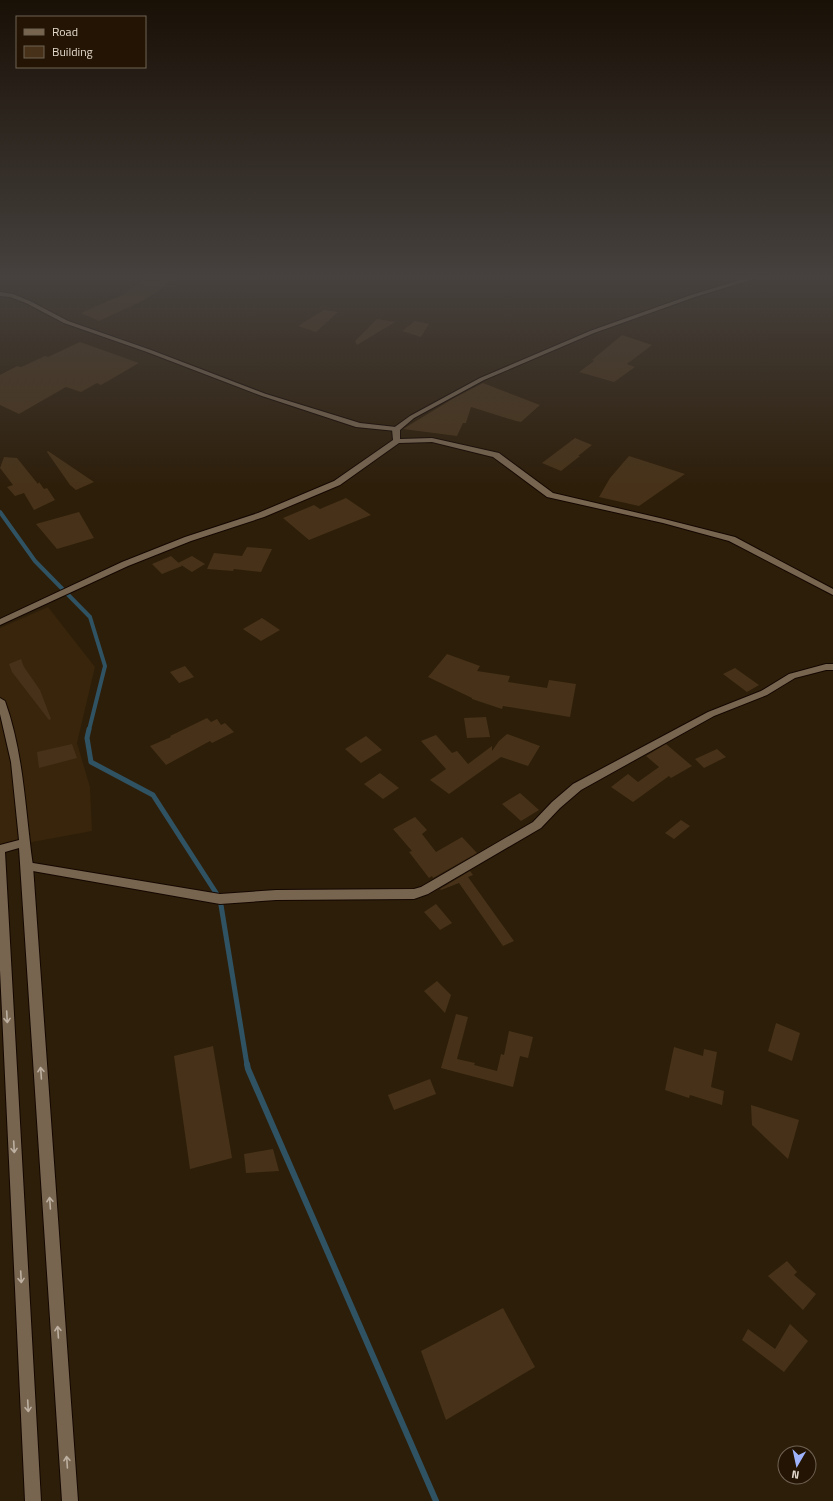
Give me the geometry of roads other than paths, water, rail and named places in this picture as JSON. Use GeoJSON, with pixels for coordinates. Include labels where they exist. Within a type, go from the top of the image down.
{"type":"FeatureCollection","features":[{"type":"Feature","properties":{"kind":"street"},"geometry":{"type":"LineString","coordinates":[[135,346],[264,395],[359,425],[396,429],[412,417],[452,394],[482,379],[559,346]]}},
{"type":"Feature","properties":{"kind":"street"},"geometry":{"type":"LineString","coordinates":[[396,429],[397,441]]}},
{"type":"Feature","properties":{"kind":"street"},"geometry":{"type":"LineString","coordinates":[[0,622],[132,561],[188,539],[261,514],[337,482],[397,441],[432,440],[496,455],[550,494],[732,539],[833,592]]}},
{"type":"Feature","properties":{"kind":"street"},"geometry":{"type":"LineString","coordinates":[[27,866],[220,899],[276,895],[414,894],[424,891],[537,825],[556,805],[577,787],[711,714],[764,694],[792,676],[826,666],[833,667]]}},
{"type":"Feature","properties":{"kind":"street"},"geometry":{"type":"LineString","coordinates":[[0,701],[6,714],[18,768],[27,866],[70,1501]]}},
{"type":"Feature","properties":{"kind":"street"},"geometry":{"type":"LineString","coordinates":[[24,843],[0,851],[33,1501]]}},
{"type":"Feature","properties":{"kind":"waterway"},"geometry":{"type":"LineString","coordinates":[[0,512],[35,561],[90,617],[105,666],[89,730]]}},
{"type":"Feature","properties":{"kind":"waterway"},"geometry":{"type":"LineString","coordinates":[[89,729],[87,738],[91,762],[153,795],[220,899],[247,1065]]}},
{"type":"Feature","properties":{"kind":"waterway"},"geometry":{"type":"LineString","coordinates":[[247,1064],[436,1501]]}}]}
